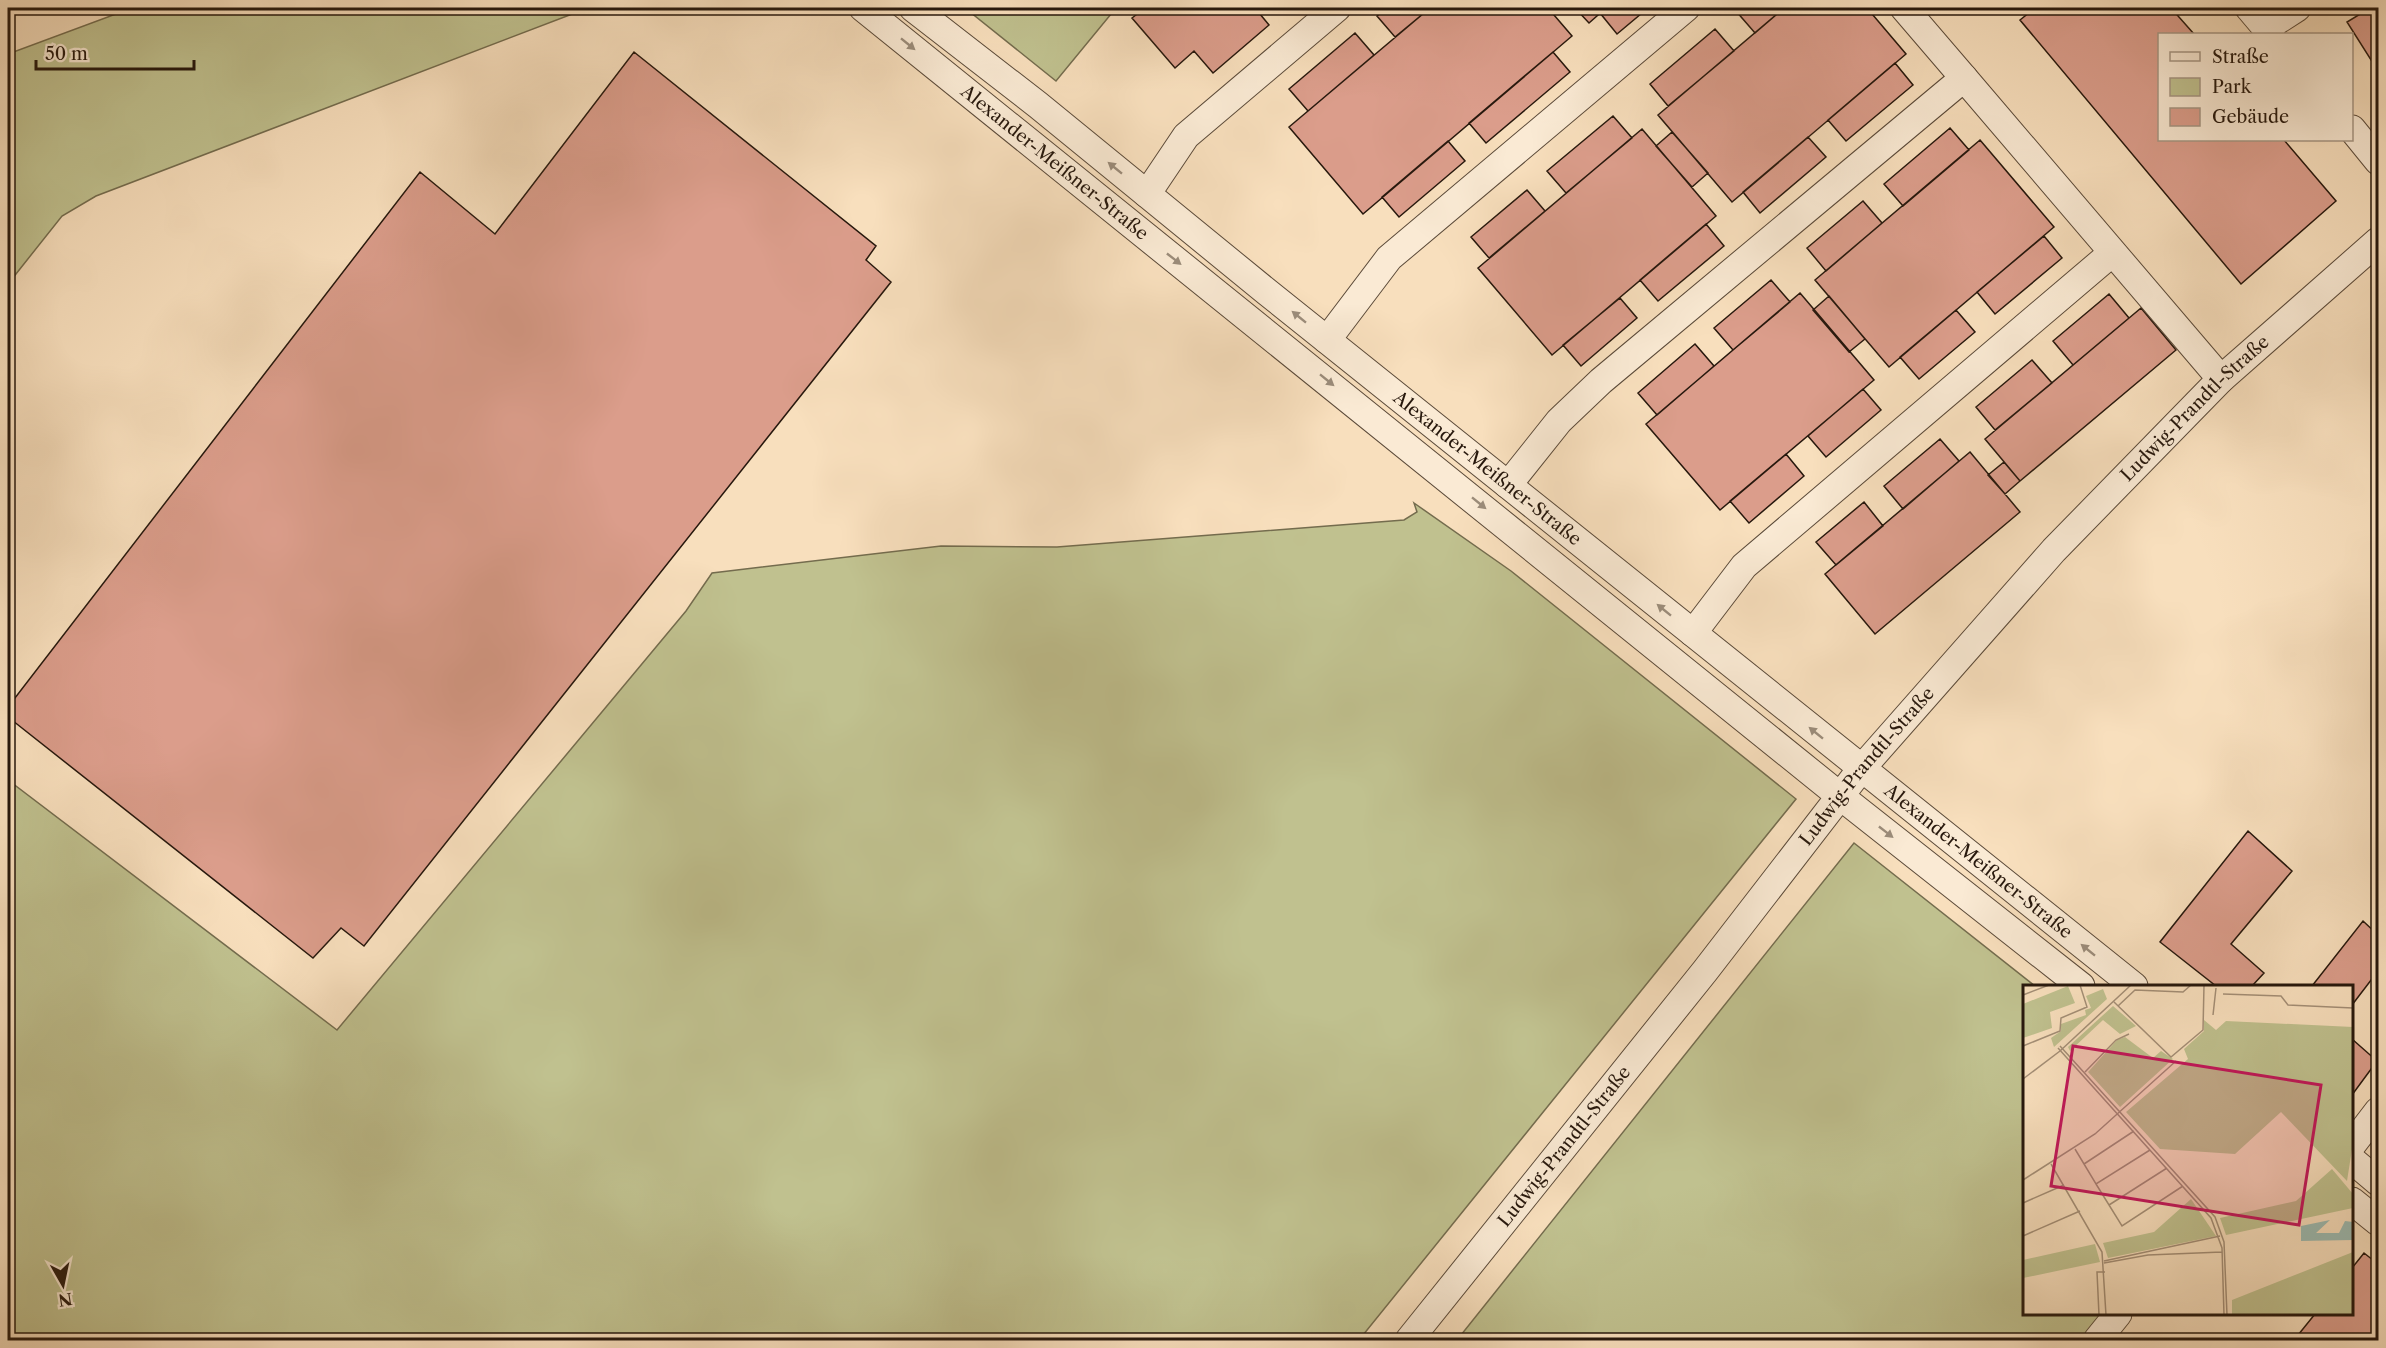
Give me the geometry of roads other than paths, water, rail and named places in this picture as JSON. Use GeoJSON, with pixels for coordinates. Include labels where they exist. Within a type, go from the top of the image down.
{"type":"FeatureCollection","features":[{"type":"Feature","properties":{"kind":"street","name":"Alexander-Meißner-Straße"},"geometry":{"type":"LineString","coordinates":[[862,8],[1840,796],[2078,985]]}},
{"type":"Feature","properties":{"kind":"street","name":"Alexander-Meißner-Straße"},"geometry":{"type":"LineString","coordinates":[[913,8],[2131,985]]}},
{"type":"Feature","properties":{"kind":"street"},"geometry":{"type":"LineString","coordinates":[[1147,194],[1186,136],[1337,8]]}},
{"type":"Feature","properties":{"kind":"street"},"geometry":{"type":"LineString","coordinates":[[1327,340],[1389,258],[1686,8]]}},
{"type":"Feature","properties":{"kind":"street"},"geometry":{"type":"LineString","coordinates":[[1904,8],[2221,379]]}},
{"type":"Feature","properties":{"kind":"street"},"geometry":{"type":"LineString","coordinates":[[2262,23],[2297,8]]}},
{"type":"Feature","properties":{"kind":"street"},"geometry":{"type":"LineString","coordinates":[[1508,485],[1559,421],[1601,381],[1965,78]]}},
{"type":"Feature","properties":{"kind":"street"},"geometry":{"type":"LineString","coordinates":[[2353,130],[2379,161]]}},
{"type":"Feature","properties":{"kind":"street","name":"Ludwig-Prandtl-Straße"},"geometry":{"type":"LineString","coordinates":[[1409,1341],[1705,971],[1861,769],[2054,550],[2221,379],[2379,241]]}},
{"type":"Feature","properties":{"kind":"street"},"geometry":{"type":"LineString","coordinates":[[1687,672],[1701,640],[1744,566],[2112,253]]}},
{"type":"Feature","properties":{"kind":"street"},"geometry":{"type":"LineString","coordinates":[[1247,316],[1267,292]]}},
{"type":"Feature","properties":{"kind":"street"},"geometry":{"type":"LineString","coordinates":[[2353,1144],[2379,1111]]}},
{"type":"Feature","properties":{"kind":"street"},"geometry":{"type":"LineString","coordinates":[[2353,1161],[2379,1182]]}},
{"type":"Feature","properties":{"kind":"street"},"geometry":{"type":"LineString","coordinates":[[2353,1202],[2379,1222]]}},
{"type":"Feature","properties":{"kind":"street"},"geometry":{"type":"LineString","coordinates":[[2097,1341],[2117,1315]]}}]}
